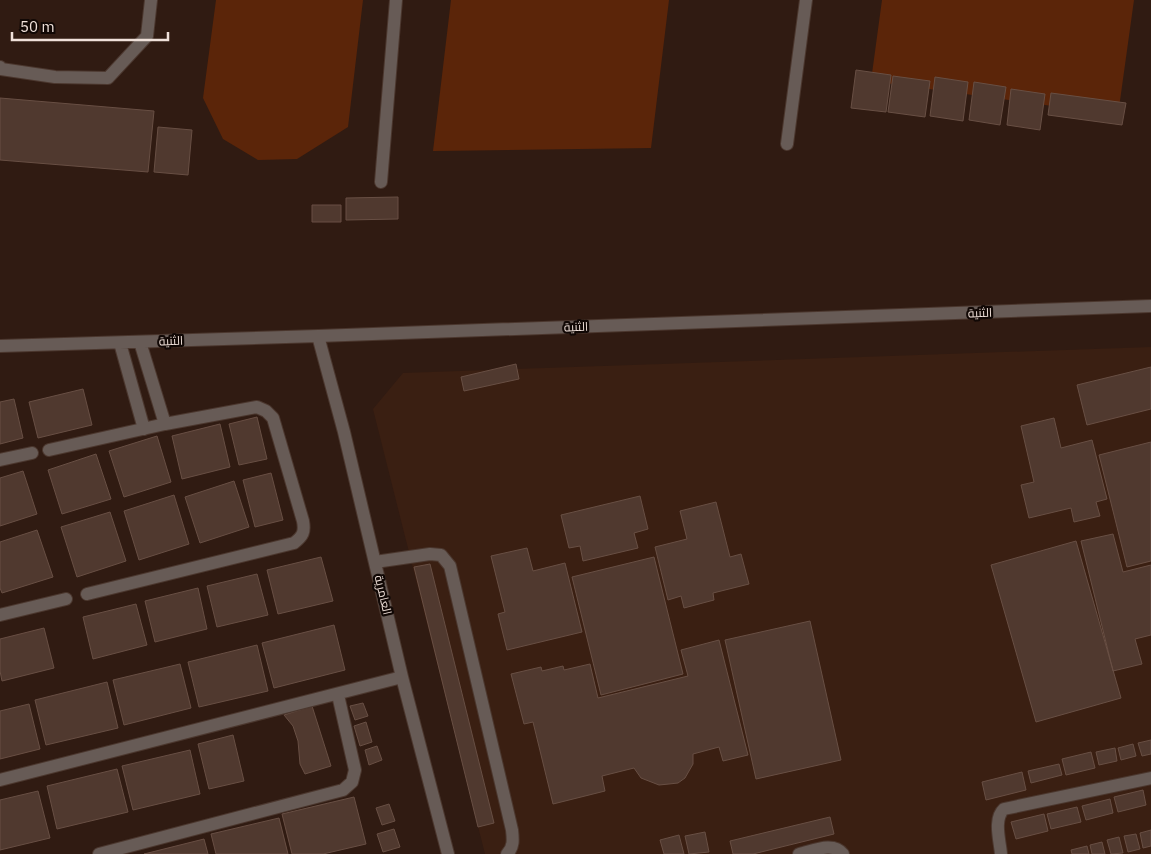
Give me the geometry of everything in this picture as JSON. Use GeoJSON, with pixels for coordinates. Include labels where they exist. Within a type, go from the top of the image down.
{"type":"FeatureCollection","features":[{"type":"Feature","properties":{"kind":"street"},"geometry":{"type":"LineString","coordinates":[[0,68],[54,77],[108,78],[147,36],[151,0]]}},
{"type":"Feature","properties":{"kind":"street"},"geometry":{"type":"LineString","coordinates":[[381,182],[396,0]]}},
{"type":"Feature","properties":{"kind":"street"},"geometry":{"type":"LineString","coordinates":[[787,144],[806,0]]}},
{"type":"Feature","properties":{"kind":"street","name":"الثنية"},"geometry":{"type":"LineString","coordinates":[[0,346],[1151,306]]}},
{"type":"Feature","properties":{"kind":"street","name":"العامرية"},"geometry":{"type":"LineString","coordinates":[[318,336],[344,432],[402,677],[448,854]]}},
{"type":"Feature","properties":{"kind":"street"},"geometry":{"type":"LineString","coordinates":[[120,342],[144,429]]}},
{"type":"Feature","properties":{"kind":"street"},"geometry":{"type":"LineString","coordinates":[[140,342],[165,424]]}},
{"type":"Feature","properties":{"kind":"street"},"geometry":{"type":"LineString","coordinates":[[49,450],[165,424],[257,407],[266,411],[274,418],[303,521],[304,530],[301,538],[294,543],[87,594]]}},
{"type":"Feature","properties":{"kind":"street"},"geometry":{"type":"LineString","coordinates":[[0,460],[32,453]]}},
{"type":"Feature","properties":{"kind":"street"},"geometry":{"type":"LineString","coordinates":[[375,562],[430,554],[441,555],[450,566],[512,830],[513,842],[507,854]]}},
{"type":"Feature","properties":{"kind":"street"},"geometry":{"type":"LineString","coordinates":[[0,615],[66,599]]}},
{"type":"Feature","properties":{"kind":"street"},"geometry":{"type":"LineString","coordinates":[[0,780],[338,695],[402,677]]}},
{"type":"Feature","properties":{"kind":"street"},"geometry":{"type":"LineString","coordinates":[[98,854],[343,790],[352,782],[355,770],[338,695]]}},
{"type":"Feature","properties":{"kind":"street"},"geometry":{"type":"LineString","coordinates":[[1001,854],[998,820],[1000,813],[1004,809],[1151,778]]}},
{"type":"Feature","properties":{"kind":"street"},"geometry":{"type":"LineString","coordinates":[[799,854],[827,847],[834,848],[843,854]]}},
{"type":"Feature","properties":{"kind":"shaded area"},"geometry":{"type":"Polygon","coordinates":[[[216,0],[363,0],[348,127],[297,159],[258,160],[223,139],[203,98],[216,0]]]}},
{"type":"Feature","properties":{"kind":"shaded area"},"geometry":{"type":"Polygon","coordinates":[[[451,0],[669,0],[651,148],[433,151],[451,0]]]}},
{"type":"Feature","properties":{"kind":"shaded area"},"geometry":{"type":"Polygon","coordinates":[[[882,0],[1134,0],[1118,115],[871,81],[882,0]]]}},
{"type":"Feature","properties":{"kind":"shaded area"},"geometry":{"type":"Polygon","coordinates":[[[1151,347],[1151,854],[485,854],[373,409],[403,373],[1151,347]]]}},
{"type":"Feature","properties":{"kind":"building"},"geometry":{"type":"Polygon","coordinates":[[[856,70],[891,75],[886,112],[851,108],[856,70]]]}},
{"type":"Feature","properties":{"kind":"building"},"geometry":{"type":"Polygon","coordinates":[[[893,76],[930,81],[925,117],[888,112],[893,76]]]}},
{"type":"Feature","properties":{"kind":"building"},"geometry":{"type":"Polygon","coordinates":[[[935,77],[968,82],[963,121],[930,116],[935,77]]]}},
{"type":"Feature","properties":{"kind":"building"},"geometry":{"type":"Polygon","coordinates":[[[974,82],[1006,87],[1000,125],[969,120],[974,82]]]}},
{"type":"Feature","properties":{"kind":"building"},"geometry":{"type":"Polygon","coordinates":[[[1011,89],[1045,94],[1040,130],[1007,125],[1011,89]]]}},
{"type":"Feature","properties":{"kind":"building"},"geometry":{"type":"Polygon","coordinates":[[[1051,93],[1126,103],[1122,125],[1048,115],[1051,93]]]}},
{"type":"Feature","properties":{"kind":"building"},"geometry":{"type":"Polygon","coordinates":[[[0,98],[154,111],[148,172],[0,160],[0,98]]]}},
{"type":"Feature","properties":{"kind":"building"},"geometry":{"type":"Polygon","coordinates":[[[158,127],[192,130],[188,175],[154,172],[158,127]]]}},
{"type":"Feature","properties":{"kind":"building"},"geometry":{"type":"Polygon","coordinates":[[[398,197],[398,219],[346,220],[346,198],[398,197]]]}},
{"type":"Feature","properties":{"kind":"building"},"geometry":{"type":"Polygon","coordinates":[[[312,205],[341,205],[341,222],[312,222],[312,205]]]}},
{"type":"Feature","properties":{"kind":"building"},"geometry":{"type":"Polygon","coordinates":[[[516,364],[519,379],[464,391],[461,377],[516,364]]]}},
{"type":"Feature","properties":{"kind":"building"},"geometry":{"type":"Polygon","coordinates":[[[1151,367],[1151,409],[1087,425],[1077,385],[1151,367]]]}},
{"type":"Feature","properties":{"kind":"building"},"geometry":{"type":"Polygon","coordinates":[[[83,389],[92,425],[38,438],[29,402],[83,389]]]}},
{"type":"Feature","properties":{"kind":"building"},"geometry":{"type":"Polygon","coordinates":[[[14,399],[23,438],[0,444],[0,402],[14,399]]]}},
{"type":"Feature","properties":{"kind":"building"},"geometry":{"type":"Polygon","coordinates":[[[257,417],[267,459],[239,465],[229,424],[257,417]]]}},
{"type":"Feature","properties":{"kind":"building"},"geometry":{"type":"Polygon","coordinates":[[[1054,418],[1061,448],[1092,440],[1107,499],[1096,502],[1100,516],[1074,522],[1071,508],[1029,518],[1021,485],[1034,482],[1021,426],[1054,418]]]}},
{"type":"Feature","properties":{"kind":"building"},"geometry":{"type":"Polygon","coordinates":[[[220,424],[230,467],[182,479],[172,436],[220,424]]]}},
{"type":"Feature","properties":{"kind":"building"},"geometry":{"type":"Polygon","coordinates":[[[157,436],[171,482],[124,497],[109,451],[157,436]]]}},
{"type":"Feature","properties":{"kind":"building"},"geometry":{"type":"Polygon","coordinates":[[[1151,442],[1151,561],[1127,567],[1099,455],[1151,442]]]}},
{"type":"Feature","properties":{"kind":"building"},"geometry":{"type":"Polygon","coordinates":[[[96,454],[111,499],[62,514],[48,470],[96,454]]]}},
{"type":"Feature","properties":{"kind":"building"},"geometry":{"type":"Polygon","coordinates":[[[23,471],[37,514],[0,526],[0,478],[23,471]]]}},
{"type":"Feature","properties":{"kind":"building"},"geometry":{"type":"Polygon","coordinates":[[[271,473],[283,520],[255,527],[243,480],[271,473]]]}},
{"type":"Feature","properties":{"kind":"building"},"geometry":{"type":"Polygon","coordinates":[[[234,481],[249,527],[200,543],[185,497],[234,481]]]}},
{"type":"Feature","properties":{"kind":"building"},"geometry":{"type":"Polygon","coordinates":[[[174,495],[189,544],[139,560],[124,511],[174,495]]]}},
{"type":"Feature","properties":{"kind":"building"},"geometry":{"type":"Polygon","coordinates":[[[640,496],[648,529],[634,533],[638,548],[583,561],[580,546],[569,548],[561,515],[640,496]]]}},
{"type":"Feature","properties":{"kind":"building"},"geometry":{"type":"Polygon","coordinates":[[[716,502],[730,557],[741,554],[749,584],[713,593],[714,600],[684,608],[681,596],[668,600],[655,547],[687,539],[680,511],[716,502]]]}},
{"type":"Feature","properties":{"kind":"building"},"geometry":{"type":"Polygon","coordinates":[[[110,512],[126,561],[77,577],[61,527],[110,512]]]}},
{"type":"Feature","properties":{"kind":"building"},"geometry":{"type":"Polygon","coordinates":[[[37,530],[53,577],[2,593],[0,588],[0,542],[37,530]]]}},
{"type":"Feature","properties":{"kind":"building"},"geometry":{"type":"Polygon","coordinates":[[[1113,534],[1123,572],[1151,565],[1151,635],[1135,639],[1142,664],[1113,671],[1081,541],[1113,534]]]}},
{"type":"Feature","properties":{"kind":"building"},"geometry":{"type":"Polygon","coordinates":[[[1076,541],[1121,698],[1036,722],[991,565],[1076,541]]]}},
{"type":"Feature","properties":{"kind":"building"},"geometry":{"type":"Polygon","coordinates":[[[527,548],[533,571],[565,563],[582,632],[507,650],[498,614],[505,612],[491,556],[527,548]]]}},
{"type":"Feature","properties":{"kind":"building"},"geometry":{"type":"Polygon","coordinates":[[[321,557],[333,601],[278,614],[267,570],[321,557]]]}},
{"type":"Feature","properties":{"kind":"building"},"geometry":{"type":"Polygon","coordinates":[[[654,557],[683,674],[601,695],[572,577],[654,557]]]}},
{"type":"Feature","properties":{"kind":"building"},"geometry":{"type":"Polygon","coordinates":[[[430,564],[494,823],[478,827],[414,567],[430,564]]]}},
{"type":"Feature","properties":{"kind":"building"},"geometry":{"type":"Polygon","coordinates":[[[257,574],[268,615],[217,627],[207,586],[257,574]]]}},
{"type":"Feature","properties":{"kind":"building"},"geometry":{"type":"Polygon","coordinates":[[[198,588],[207,629],[155,642],[145,601],[198,588]]]}},
{"type":"Feature","properties":{"kind":"building"},"geometry":{"type":"Polygon","coordinates":[[[136,604],[147,645],[93,659],[83,617],[136,604]]]}},
{"type":"Feature","properties":{"kind":"building"},"geometry":{"type":"Polygon","coordinates":[[[810,621],[841,760],[756,779],[725,640],[810,621]]]}},
{"type":"Feature","properties":{"kind":"building"},"geometry":{"type":"Polygon","coordinates":[[[334,625],[345,670],[274,688],[262,643],[334,625]]]}},
{"type":"Feature","properties":{"kind":"building"},"geometry":{"type":"Polygon","coordinates":[[[44,628],[54,668],[2,681],[0,671],[0,639],[44,628]]]}},
{"type":"Feature","properties":{"kind":"building"},"geometry":{"type":"Polygon","coordinates":[[[719,640],[748,755],[723,761],[719,747],[693,754],[693,764],[685,778],[678,783],[659,785],[641,778],[634,768],[602,776],[605,791],[553,804],[533,722],[524,724],[511,674],[541,667],[542,671],[563,666],[564,670],[590,664],[598,698],[688,676],[681,650],[719,640]]]}},
{"type":"Feature","properties":{"kind":"building"},"geometry":{"type":"Polygon","coordinates":[[[257,645],[268,691],[199,707],[188,662],[257,645]]]}},
{"type":"Feature","properties":{"kind":"building"},"geometry":{"type":"Polygon","coordinates":[[[180,664],[191,708],[124,725],[113,680],[180,664]]]}},
{"type":"Feature","properties":{"kind":"building"},"geometry":{"type":"Polygon","coordinates":[[[107,682],[118,728],[46,745],[35,700],[107,682]]]}},
{"type":"Feature","properties":{"kind":"building"},"geometry":{"type":"Polygon","coordinates":[[[363,703],[368,716],[355,720],[350,706],[363,703]]]}},
{"type":"Feature","properties":{"kind":"building"},"geometry":{"type":"Polygon","coordinates":[[[29,704],[40,749],[0,759],[0,711],[29,704]]]}},
{"type":"Feature","properties":{"kind":"building"},"geometry":{"type":"Polygon","coordinates":[[[312,706],[331,766],[305,774],[300,764],[298,741],[293,726],[284,715],[312,706]]]}},
{"type":"Feature","properties":{"kind":"building"},"geometry":{"type":"Polygon","coordinates":[[[366,722],[372,742],[360,746],[354,726],[366,722]]]}},
{"type":"Feature","properties":{"kind":"building"},"geometry":{"type":"Polygon","coordinates":[[[233,735],[244,781],[209,789],[198,744],[233,735]]]}},
{"type":"Feature","properties":{"kind":"building"},"geometry":{"type":"Polygon","coordinates":[[[1151,740],[1151,754],[1142,756],[1138,743],[1151,740]]]}},
{"type":"Feature","properties":{"kind":"building"},"geometry":{"type":"Polygon","coordinates":[[[1133,744],[1136,756],[1121,760],[1118,748],[1133,744]]]}},
{"type":"Feature","properties":{"kind":"building"},"geometry":{"type":"Polygon","coordinates":[[[377,746],[382,760],[369,765],[365,750],[377,746]]]}},
{"type":"Feature","properties":{"kind":"building"},"geometry":{"type":"Polygon","coordinates":[[[1115,748],[1117,761],[1099,765],[1096,752],[1115,748]]]}},
{"type":"Feature","properties":{"kind":"building"},"geometry":{"type":"Polygon","coordinates":[[[190,750],[200,794],[133,810],[122,766],[190,750]]]}},
{"type":"Feature","properties":{"kind":"building"},"geometry":{"type":"Polygon","coordinates":[[[1091,752],[1095,768],[1066,775],[1062,759],[1091,752]]]}},
{"type":"Feature","properties":{"kind":"building"},"geometry":{"type":"Polygon","coordinates":[[[1059,764],[1062,775],[1031,783],[1028,771],[1059,764]]]}},
{"type":"Feature","properties":{"kind":"building"},"geometry":{"type":"Polygon","coordinates":[[[117,769],[128,812],[57,829],[47,786],[117,769]]]}},
{"type":"Feature","properties":{"kind":"building"},"geometry":{"type":"Polygon","coordinates":[[[1022,772],[1026,790],[986,800],[982,782],[1022,772]]]}},
{"type":"Feature","properties":{"kind":"building"},"geometry":{"type":"Polygon","coordinates":[[[1143,790],[1146,805],[1118,812],[1114,797],[1143,790]]]}},
{"type":"Feature","properties":{"kind":"building"},"geometry":{"type":"Polygon","coordinates":[[[38,791],[50,838],[0,850],[0,800],[38,791]]]}},
{"type":"Feature","properties":{"kind":"building"},"geometry":{"type":"Polygon","coordinates":[[[354,797],[366,844],[323,854],[292,854],[282,814],[354,797]]]}},
{"type":"Feature","properties":{"kind":"building"},"geometry":{"type":"Polygon","coordinates":[[[1110,799],[1113,813],[1086,820],[1082,806],[1110,799]]]}},
{"type":"Feature","properties":{"kind":"building"},"geometry":{"type":"Polygon","coordinates":[[[389,804],[395,821],[382,825],[376,808],[389,804]]]}},
{"type":"Feature","properties":{"kind":"building"},"geometry":{"type":"Polygon","coordinates":[[[1077,807],[1081,822],[1051,829],[1047,814],[1077,807]]]}},
{"type":"Feature","properties":{"kind":"building"},"geometry":{"type":"Polygon","coordinates":[[[1044,814],[1048,831],[1016,839],[1011,822],[1044,814]]]}},
{"type":"Feature","properties":{"kind":"building"},"geometry":{"type":"Polygon","coordinates":[[[830,817],[834,834],[753,854],[733,854],[730,841],[830,817]]]}},
{"type":"Feature","properties":{"kind":"building"},"geometry":{"type":"Polygon","coordinates":[[[279,818],[288,854],[216,854],[211,834],[279,818]]]}},
{"type":"Feature","properties":{"kind":"building"},"geometry":{"type":"Polygon","coordinates":[[[394,829],[400,847],[383,852],[377,834],[394,829]]]}},
{"type":"Feature","properties":{"kind":"building"},"geometry":{"type":"Polygon","coordinates":[[[1151,830],[1151,846],[1143,848],[1140,833],[1151,830]]]}},
{"type":"Feature","properties":{"kind":"building"},"geometry":{"type":"Polygon","coordinates":[[[705,832],[709,852],[689,854],[685,836],[705,832]]]}},
{"type":"Feature","properties":{"kind":"building"},"geometry":{"type":"Polygon","coordinates":[[[1136,834],[1140,849],[1128,852],[1124,836],[1136,834]]]}},
{"type":"Feature","properties":{"kind":"building"},"geometry":{"type":"Polygon","coordinates":[[[679,835],[684,854],[664,854],[660,840],[679,835]]]}},
{"type":"Feature","properties":{"kind":"building"},"geometry":{"type":"Polygon","coordinates":[[[1119,837],[1123,853],[1111,854],[1107,840],[1119,837]]]}},
{"type":"Feature","properties":{"kind":"building"},"geometry":{"type":"Polygon","coordinates":[[[204,839],[208,854],[144,854],[204,839]]]}},
{"type":"Feature","properties":{"kind":"building"},"geometry":{"type":"Polygon","coordinates":[[[1102,842],[1105,854],[1092,854],[1090,845],[1102,842]]]}},
{"type":"Feature","properties":{"kind":"building"},"geometry":{"type":"Polygon","coordinates":[[[1087,846],[1089,854],[1072,854],[1071,850],[1087,846]]]}}]}
